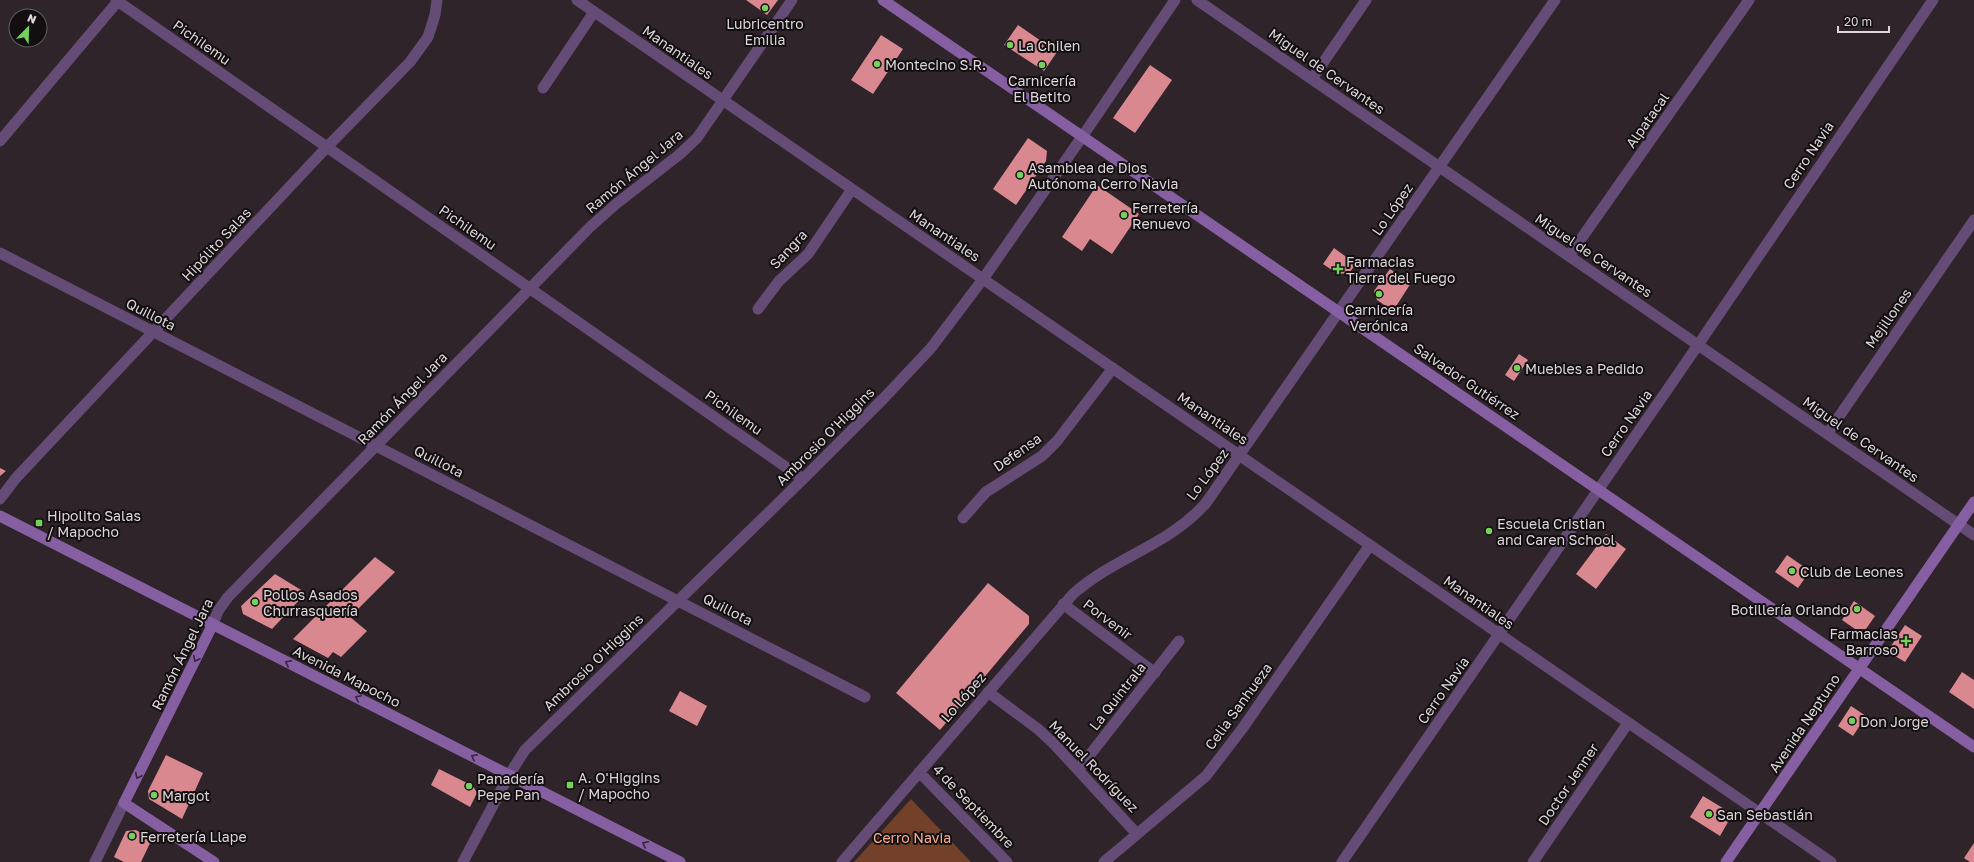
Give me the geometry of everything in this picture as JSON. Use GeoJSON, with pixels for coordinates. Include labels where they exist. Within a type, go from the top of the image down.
{"type":"FeatureCollection","features":[{"type":"Feature","properties":{"kind":"main road","name":"Salvador Gutiérrez"},"geometry":{"type":"LineString","coordinates":[[883,0],[1974,746]]}},
{"type":"Feature","properties":{"kind":"main road","name":"Avenida Neptuno"},"geometry":{"type":"LineString","coordinates":[[1726,862],[1974,502]]}},
{"type":"Feature","properties":{"kind":"main road","name":"Avenida Mapocho"},"geometry":{"type":"LineString","coordinates":[[0,516],[680,862]]}},
{"type":"Feature","properties":{"kind":"main road","name":"Ramón Ángel Jara"},"geometry":{"type":"LineString","coordinates":[[124,803],[214,624]]}},
{"type":"Feature","properties":{"kind":"main road"},"geometry":{"type":"LineString","coordinates":[[124,803],[214,862]]}},
{"type":"Feature","properties":{"kind":"street","name":"Pichilemu"},"geometry":{"type":"LineString","coordinates":[[118,0],[803,479]]}},
{"type":"Feature","properties":{"kind":"street"},"geometry":{"type":"LineString","coordinates":[[0,141],[118,0]]}},
{"type":"Feature","properties":{"kind":"street","name":"Hipólito Salas"},"geometry":{"type":"LineString","coordinates":[[0,499],[16,478],[420,50],[432,26],[437,0]]}},
{"type":"Feature","properties":{"kind":"street","name":"Manantiales"},"geometry":{"type":"LineString","coordinates":[[577,0],[1831,862]]}},
{"type":"Feature","properties":{"kind":"street","name":"Ramón Ángel Jara"},"geometry":{"type":"LineString","coordinates":[[214,624],[218,611],[228,597],[530,289],[616,204],[688,147],[705,127],[792,0]]}},
{"type":"Feature","properties":{"kind":"street","name":"Ambrosio O'Higgins"},"geometry":{"type":"LineString","coordinates":[[463,862],[509,775],[532,742],[803,479],[883,399],[931,348],[983,279],[1175,0]]}},
{"type":"Feature","properties":{"kind":"street","name":"Miguel de Cervantes"},"geometry":{"type":"LineString","coordinates":[[1197,0],[1974,535]]}},
{"type":"Feature","properties":{"kind":"street"},"geometry":{"type":"LineString","coordinates":[[1312,79],[1366,0]]}},
{"type":"Feature","properties":{"kind":"street","name":"Lo López"},"geometry":{"type":"LineString","coordinates":[[842,862],[1063,604],[1096,575],[1181,528],[1206,503],[1555,0]]}},
{"type":"Feature","properties":{"kind":"street","name":"Alpatacal"},"geometry":{"type":"LineString","coordinates":[[1569,256],[1749,0]]}},
{"type":"Feature","properties":{"kind":"street","name":"Cerro Navia"},"geometry":{"type":"LineString","coordinates":[[1342,862],[1698,345],[1933,0]]}},
{"type":"Feature","properties":{"kind":"street"},"geometry":{"type":"LineString","coordinates":[[543,88],[594,12]]}},
{"type":"Feature","properties":{"kind":"street","name":"Sangra"},"geometry":{"type":"LineString","coordinates":[[758,309],[779,281],[808,254],[852,189]]}},
{"type":"Feature","properties":{"kind":"street","name":"Mejillones"},"geometry":{"type":"LineString","coordinates":[[1827,434],[1974,220]]}},
{"type":"Feature","properties":{"kind":"street","name":"Quillota"},"geometry":{"type":"LineString","coordinates":[[0,253],[865,697]]}},
{"type":"Feature","properties":{"kind":"street","name":"Defensa"},"geometry":{"type":"LineString","coordinates":[[963,518],[986,492],[1042,456],[1057,441],[1113,368]]}},
{"type":"Feature","properties":{"kind":"street","name":"Celia Sanhueza"},"geometry":{"type":"LineString","coordinates":[[1104,862],[1206,776],[1242,728],[1370,545]]}},
{"type":"Feature","properties":{"kind":"street","name":"Porvenir"},"geometry":{"type":"LineString","coordinates":[[1063,604],[1155,673]]}},
{"type":"Feature","properties":{"kind":"street","name":"La Quintrala"},"geometry":{"type":"LineString","coordinates":[[1078,770],[1179,641]]}},
{"type":"Feature","properties":{"kind":"street","name":"Manuel Rodríguez"},"geometry":{"type":"LineString","coordinates":[[988,692],[1038,729],[1137,834]]}},
{"type":"Feature","properties":{"kind":"street","name":"Doctor Jenner"},"geometry":{"type":"LineString","coordinates":[[1533,862],[1628,723]]}},
{"type":"Feature","properties":{"kind":"street","name":"4 de Septiembre"},"geometry":{"type":"LineString","coordinates":[[919,772],[1007,862]]}},
{"type":"Feature","properties":{"kind":"street","name":"Ramón Ángel Jara"},"geometry":{"type":"LineString","coordinates":[[95,862],[124,803]]}},
{"type":"Feature","properties":{"kind":"green space","name":"Cerro Navia"},"geometry":{"type":"Polygon","coordinates":[[[911,799],[971,862],[854,862],[911,799]]]}},
{"type":"Feature","properties":{"kind":"building","name":"Lubricentro Emilia"},"geometry":{"type":"Polygon","coordinates":[[[746,0],[778,0],[767,15],[746,0]]]}},
{"type":"Feature","properties":{"kind":"building"},"geometry":{"type":"Polygon","coordinates":[[[1018,25],[1057,52],[1044,71],[1004,45],[1018,25]]]}},
{"type":"Feature","properties":{"kind":"building","name":"Montecino S.R."},"geometry":{"type":"Polygon","coordinates":[[[881,35],[903,49],[873,94],[851,80],[881,35]]]}},
{"type":"Feature","properties":{"kind":"building"},"geometry":{"type":"Polygon","coordinates":[[[1150,65],[1172,80],[1135,133],[1113,118],[1150,65]]]}},
{"type":"Feature","properties":{"kind":"building","name":"Asamblea de Dios Autónoma Cerro Navia"},"geometry":{"type":"Polygon","coordinates":[[[1028,138],[1047,151],[1046,161],[1016,205],[993,189],[1028,138]]]}},
{"type":"Feature","properties":{"kind":"building"},"geometry":{"type":"Polygon","coordinates":[[[1097,185],[1139,214],[1112,254],[1090,239],[1082,251],[1062,237],[1097,185]]]}},
{"type":"Feature","properties":{"kind":"building"},"geometry":{"type":"Polygon","coordinates":[[[1334,248],[1356,264],[1349,273],[1338,274],[1323,264],[1334,248]]]}},
{"type":"Feature","properties":{"kind":"building"},"geometry":{"type":"Polygon","coordinates":[[[1390,269],[1411,283],[1393,311],[1377,300],[1374,291],[1390,269]]]}},
{"type":"Feature","properties":{"kind":"building","name":"Muebles a Pedido"},"geometry":{"type":"Polygon","coordinates":[[[1519,354],[1528,360],[1514,381],[1505,375],[1519,354]]]}},
{"type":"Feature","properties":{"kind":"building"},"geometry":{"type":"Polygon","coordinates":[[[0,468],[6,471],[0,476],[0,468]]]}},
{"type":"Feature","properties":{"kind":"building"},"geometry":{"type":"Polygon","coordinates":[[[1606,534],[1626,549],[1596,589],[1576,574],[1606,534]]]}},
{"type":"Feature","properties":{"kind":"building","name":"Club de Leones"},"geometry":{"type":"Polygon","coordinates":[[[1787,555],[1810,571],[1798,588],[1775,572],[1787,555]]]}},
{"type":"Feature","properties":{"kind":"building"},"geometry":{"type":"Polygon","coordinates":[[[375,557],[395,572],[350,617],[367,631],[341,657],[333,652],[328,658],[293,639],[375,557]]]}},
{"type":"Feature","properties":{"kind":"building"},"geometry":{"type":"Polygon","coordinates":[[[275,574],[306,593],[272,629],[243,614],[241,606],[275,574]]]}},
{"type":"Feature","properties":{"kind":"building"},"geometry":{"type":"Polygon","coordinates":[[[988,583],[1029,616],[1029,624],[940,730],[896,693],[988,583]]]}},
{"type":"Feature","properties":{"kind":"building","name":"Botillería Orlando"},"geometry":{"type":"Polygon","coordinates":[[[1854,601],[1875,616],[1866,629],[1855,629],[1842,620],[1854,601]]]}},
{"type":"Feature","properties":{"kind":"building","name":"Farmacias Barroso"},"geometry":{"type":"Polygon","coordinates":[[[1905,625],[1922,636],[1905,662],[1890,653],[1891,646],[1905,625]]]}},
{"type":"Feature","properties":{"kind":"building"},"geometry":{"type":"Polygon","coordinates":[[[1962,672],[1974,680],[1974,709],[1949,692],[1962,672]]]}},
{"type":"Feature","properties":{"kind":"building"},"geometry":{"type":"Polygon","coordinates":[[[680,691],[707,706],[697,726],[669,711],[680,691]]]}},
{"type":"Feature","properties":{"kind":"building","name":"Don Jorge"},"geometry":{"type":"Polygon","coordinates":[[[1851,706],[1866,716],[1853,736],[1838,726],[1851,706]]]}},
{"type":"Feature","properties":{"kind":"building"},"geometry":{"type":"Polygon","coordinates":[[[166,755],[203,773],[182,819],[149,799],[148,791],[166,755]]]}},
{"type":"Feature","properties":{"kind":"building"},"geometry":{"type":"Polygon","coordinates":[[[439,769],[473,786],[477,793],[470,807],[431,785],[439,769]]]}},
{"type":"Feature","properties":{"kind":"building","name":"San Sebastián"},"geometry":{"type":"Polygon","coordinates":[[[1703,796],[1726,810],[1728,822],[1720,836],[1690,817],[1703,796]]]}},
{"type":"Feature","properties":{"kind":"building"},"geometry":{"type":"Polygon","coordinates":[[[136,830],[152,839],[141,862],[124,862],[114,857],[126,831],[136,830]]]}},
{"type":"Feature","properties":{"kind":"building"},"geometry":{"type":"Polygon","coordinates":[[[1974,843],[1974,862],[1970,862],[1964,858],[1974,843]]]}},
{"type":"Feature","properties":{"kind":"place","name":"Lubricentro Emilia"},"geometry":{"type":"Point","coordinates":[765,8]}},
{"type":"Feature","properties":{"kind":"place","name":"La Chilen"},"geometry":{"type":"Point","coordinates":[1010,45]}},
{"type":"Feature","properties":{"kind":"place","name":"Montecino S.R."},"geometry":{"type":"Point","coordinates":[877,64]}},
{"type":"Feature","properties":{"kind":"place","name":"Carnicería El Betito"},"geometry":{"type":"Point","coordinates":[1042,65]}},
{"type":"Feature","properties":{"kind":"place","name":"Asamblea de Dios Autónoma Cerro Navia"},"geometry":{"type":"Point","coordinates":[1020,175]}},
{"type":"Feature","properties":{"kind":"place","name":"Ferretería Renuevo"},"geometry":{"type":"Point","coordinates":[1124,215]}},
{"type":"Feature","properties":{"kind":"place","name":"Farmacias Tierra del Fuego"},"geometry":{"type":"Point","coordinates":[1338,269]}},
{"type":"Feature","properties":{"kind":"place","name":"Carnicería Verónica"},"geometry":{"type":"Point","coordinates":[1379,294]}},
{"type":"Feature","properties":{"kind":"place","name":"Muebles a Pedido"},"geometry":{"type":"Point","coordinates":[1517,368]}},
{"type":"Feature","properties":{"kind":"place","name":"Hipolito Salas / Mapocho"},"geometry":{"type":"Point","coordinates":[39,523]}},
{"type":"Feature","properties":{"kind":"place","name":"Escuela Cristian and Caren School"},"geometry":{"type":"Point","coordinates":[1489,531]}},
{"type":"Feature","properties":{"kind":"place","name":"Club de Leones"},"geometry":{"type":"Point","coordinates":[1792,571]}},
{"type":"Feature","properties":{"kind":"place","name":"Pollos Asados Churrasquería"},"geometry":{"type":"Point","coordinates":[255,602]}},
{"type":"Feature","properties":{"kind":"place","name":"Botillería Orlando"},"geometry":{"type":"Point","coordinates":[1857,609]}},
{"type":"Feature","properties":{"kind":"place","name":"Farmacias Barroso"},"geometry":{"type":"Point","coordinates":[1906,641]}},
{"type":"Feature","properties":{"kind":"place","name":"Don Jorge"},"geometry":{"type":"Point","coordinates":[1852,721]}},
{"type":"Feature","properties":{"kind":"place","name":"A. O'Higgins / Mapocho"},"geometry":{"type":"Point","coordinates":[570,785]}},
{"type":"Feature","properties":{"kind":"place","name":"Panadería Pepe Pan"},"geometry":{"type":"Point","coordinates":[469,786]}},
{"type":"Feature","properties":{"kind":"place","name":"Margot"},"geometry":{"type":"Point","coordinates":[154,795]}},
{"type":"Feature","properties":{"kind":"place","name":"San Sebastián"},"geometry":{"type":"Point","coordinates":[1709,814]}},
{"type":"Feature","properties":{"kind":"place","name":"Ferretería Llape"},"geometry":{"type":"Point","coordinates":[132,836]}}]}
